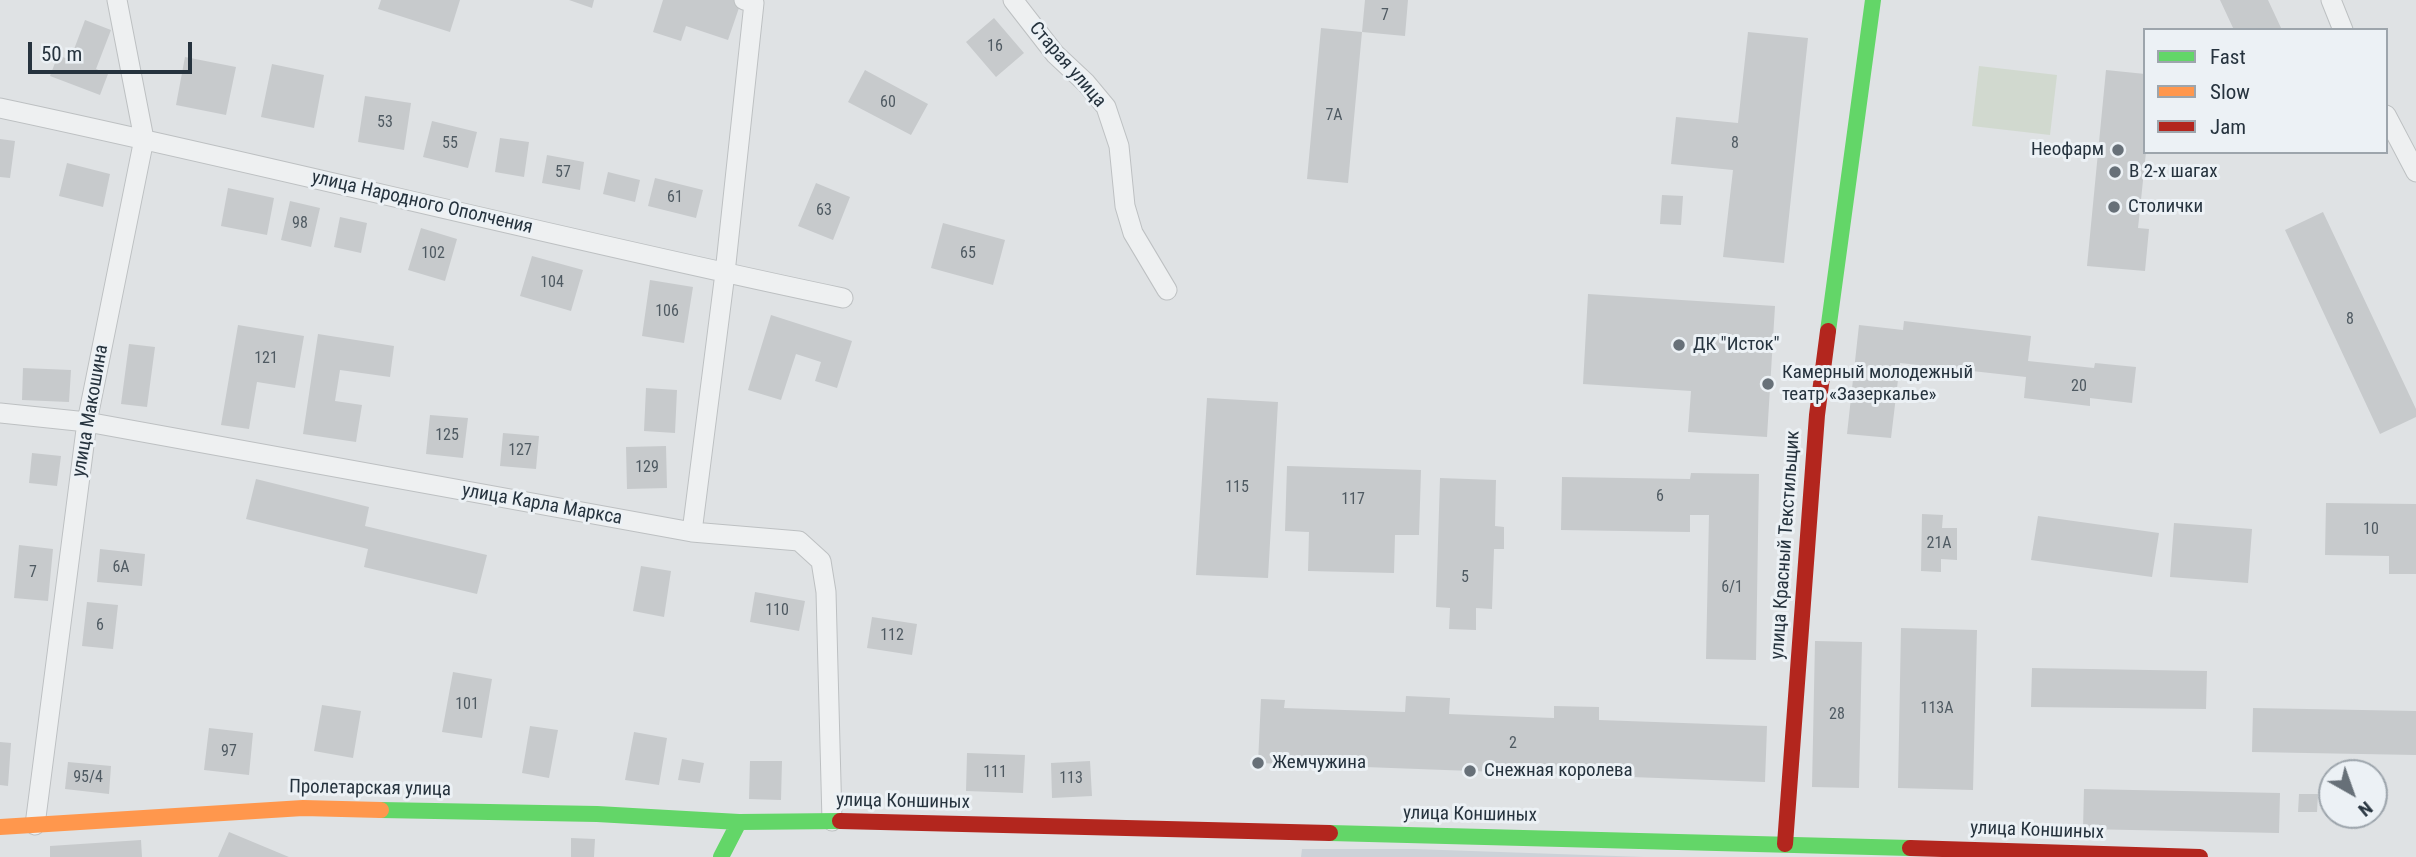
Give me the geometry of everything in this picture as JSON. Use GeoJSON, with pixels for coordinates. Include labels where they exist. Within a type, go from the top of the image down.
{"type":"FeatureCollection","features":[{"type":"Feature","properties":{"kind":"street","name":"улица Макошина"},"geometry":{"type":"LineString","coordinates":[[35,825],[87,422],[144,139],[117,0]]}},
{"type":"Feature","properties":{"kind":"street","name":"Старая улица"},"geometry":{"type":"LineString","coordinates":[[1013,0],[1055,54],[1086,83],[1106,107],[1119,146],[1125,206],[1132,233],[1167,290]]}},
{"type":"Feature","properties":{"kind":"street","name":"улица Красный Текстильщик"},"geometry":{"type":"LineString","coordinates":[[1785,844],[1817,415],[1873,0]]}},
{"type":"Feature","properties":{"kind":"street"},"geometry":{"type":"LineString","coordinates":[[2331,0],[2342,28]]}},
{"type":"Feature","properties":{"kind":"street"},"geometry":{"type":"LineString","coordinates":[[692,532],[725,273],[749,2]]}},
{"type":"Feature","properties":{"kind":"street","name":"улица Народного Ополчения"},"geometry":{"type":"LineString","coordinates":[[0,108],[843,298]]}},
{"type":"Feature","properties":{"kind":"street"},"geometry":{"type":"LineString","coordinates":[[2388,120],[2416,172]]}},
{"type":"Feature","properties":{"kind":"street","name":"улица Карла Маркса"},"geometry":{"type":"LineString","coordinates":[[0,413],[87,422],[692,532],[799,541],[821,561],[826,592],[832,821]]}},
{"type":"Feature","properties":{"kind":"street","name":"Пролетарская улица"},"geometry":{"type":"LineString","coordinates":[[0,827],[303,808],[597,814],[739,821]]}},
{"type":"Feature","properties":{"kind":"street","name":"улица Коншиных"},"geometry":{"type":"LineString","coordinates":[[739,821],[1785,844],[2200,857]]}},
{"type":"Feature","properties":{"kind":"street"},"geometry":{"type":"LineString","coordinates":[[720,857],[739,821]]}},
{"type":"Feature","properties":{"kind":"shaded area"},"geometry":{"type":"Polygon","coordinates":[[[1979,66],[2057,75],[2050,135],[1972,126],[1979,66]]]}},
{"type":"Feature","properties":{"kind":"shaded area"},"geometry":{"type":"Polygon","coordinates":[[[1302,849],[1414,849],[1644,857],[1301,857],[1302,849]]]}},
{"type":"Feature","properties":{"kind":"building"},"geometry":{"type":"Polygon","coordinates":[[[381,0],[460,0],[450,32],[378,9],[381,0]]]}},
{"type":"Feature","properties":{"kind":"building"},"geometry":{"type":"Polygon","coordinates":[[[569,0],[594,0],[592,8],[569,0]]]}},
{"type":"Feature","properties":{"kind":"building"},"geometry":{"type":"Polygon","coordinates":[[[663,0],[741,2],[728,40],[686,26],[681,41],[653,32],[663,0]]]}},
{"type":"Feature","properties":{"kind":"building"},"geometry":{"type":"Polygon","coordinates":[[[1365,0],[1408,0],[1405,36],[1362,32],[1365,0]]]}},
{"type":"Feature","properties":{"kind":"building"},"geometry":{"type":"Polygon","coordinates":[[[2220,0],[2268,0],[2281,28],[2233,28],[2220,0]]]}},
{"type":"Feature","properties":{"kind":"building"},"geometry":{"type":"Polygon","coordinates":[[[994,18],[1024,53],[996,77],[966,42],[994,18]]]}},
{"type":"Feature","properties":{"kind":"building"},"geometry":{"type":"Polygon","coordinates":[[[85,20],[111,30],[96,69],[108,74],[100,95],[50,76],[58,55],[70,60],[85,20]]]}},
{"type":"Feature","properties":{"kind":"building"},"geometry":{"type":"Polygon","coordinates":[[[1321,28],[1362,32],[1348,183],[1307,179],[1321,28]]]}},
{"type":"Feature","properties":{"kind":"building"},"geometry":{"type":"Polygon","coordinates":[[[1748,32],[1808,38],[1784,263],[1723,257],[1733,170],[1671,164],[1676,117],[1738,123],[1748,32]]]}},
{"type":"Feature","properties":{"kind":"building"},"geometry":{"type":"Polygon","coordinates":[[[185,57],[236,67],[226,115],[176,105],[185,57]]]}},
{"type":"Feature","properties":{"kind":"building"},"geometry":{"type":"Polygon","coordinates":[[[272,64],[324,75],[314,128],[261,117],[272,64]]]}},
{"type":"Feature","properties":{"kind":"building"},"geometry":{"type":"Polygon","coordinates":[[[865,70],[928,104],[911,135],[848,102],[865,70]]]}},
{"type":"Feature","properties":{"kind":"building"},"geometry":{"type":"Polygon","coordinates":[[[2106,70],[2143,74],[2143,154],[2146,154],[2138,228],[2149,229],[2145,271],[2087,266],[2106,70]]]}},
{"type":"Feature","properties":{"kind":"building"},"geometry":{"type":"Polygon","coordinates":[[[365,96],[411,103],[404,150],[358,142],[365,96]]]}},
{"type":"Feature","properties":{"kind":"building"},"geometry":{"type":"Polygon","coordinates":[[[432,121],[477,132],[468,168],[423,157],[432,121]]]}},
{"type":"Feature","properties":{"kind":"building"},"geometry":{"type":"Polygon","coordinates":[[[500,138],[529,142],[524,177],[495,172],[500,138]]]}},
{"type":"Feature","properties":{"kind":"building"},"geometry":{"type":"Polygon","coordinates":[[[0,139],[15,141],[10,178],[0,177],[0,139]]]}},
{"type":"Feature","properties":{"kind":"building"},"geometry":{"type":"Polygon","coordinates":[[[547,155],[584,162],[580,190],[542,183],[547,155]]]}},
{"type":"Feature","properties":{"kind":"building"},"geometry":{"type":"Polygon","coordinates":[[[67,163],[110,174],[103,207],[59,196],[67,163]]]}},
{"type":"Feature","properties":{"kind":"building"},"geometry":{"type":"Polygon","coordinates":[[[608,172],[640,180],[635,202],[603,194],[608,172]]]}},
{"type":"Feature","properties":{"kind":"building"},"geometry":{"type":"Polygon","coordinates":[[[655,178],[703,190],[696,218],[648,206],[655,178]]]}},
{"type":"Feature","properties":{"kind":"building"},"geometry":{"type":"Polygon","coordinates":[[[816,183],[850,197],[833,240],[798,226],[816,183]]]}},
{"type":"Feature","properties":{"kind":"building"},"geometry":{"type":"Polygon","coordinates":[[[228,188],[274,198],[267,235],[221,226],[228,188]]]}},
{"type":"Feature","properties":{"kind":"building"},"geometry":{"type":"Polygon","coordinates":[[[1662,195],[1683,196],[1681,225],[1660,224],[1662,195]]]}},
{"type":"Feature","properties":{"kind":"building"},"geometry":{"type":"Polygon","coordinates":[[[290,201],[320,208],[311,247],[281,240],[290,201]]]}},
{"type":"Feature","properties":{"kind":"building"},"geometry":{"type":"Polygon","coordinates":[[[2323,212],[2416,409],[2416,417],[2380,434],[2285,230],[2323,212]]]}},
{"type":"Feature","properties":{"kind":"building"},"geometry":{"type":"Polygon","coordinates":[[[340,217],[367,223],[361,253],[334,247],[340,217]]]}},
{"type":"Feature","properties":{"kind":"building"},"geometry":{"type":"Polygon","coordinates":[[[943,223],[1005,240],[993,285],[931,268],[943,223]]]}},
{"type":"Feature","properties":{"kind":"building"},"geometry":{"type":"Polygon","coordinates":[[[421,228],[457,239],[445,281],[408,270],[421,228]]]}},
{"type":"Feature","properties":{"kind":"building"},"geometry":{"type":"Polygon","coordinates":[[[532,256],[583,270],[571,311],[520,296],[532,256]]]}},
{"type":"Feature","properties":{"kind":"building"},"geometry":{"type":"Polygon","coordinates":[[[650,280],[693,287],[684,343],[642,336],[650,280]]]}},
{"type":"Feature","properties":{"kind":"building","name":"ДК \"Исток\""},"geometry":{"type":"Polygon","coordinates":[[[1588,294],[1775,306],[1767,437],[1688,432],[1691,391],[1583,384],[1588,294]]]}},
{"type":"Feature","properties":{"kind":"building"},"geometry":{"type":"Polygon","coordinates":[[[771,315],[852,341],[837,388],[815,381],[821,362],[796,354],[781,400],[748,390],[771,315]]]}},
{"type":"Feature","properties":{"kind":"building"},"geometry":{"type":"Polygon","coordinates":[[[1904,321],[2031,336],[2028,361],[2094,368],[2095,363],[2136,367],[2132,403],[2090,398],[2090,406],[2024,398],[2026,377],[1900,363],[1891,438],[1847,434],[1859,325],[1903,330],[1904,321]]]}},
{"type":"Feature","properties":{"kind":"building"},"geometry":{"type":"Polygon","coordinates":[[[238,325],[304,336],[295,388],[257,382],[249,429],[221,425],[238,325]]]}},
{"type":"Feature","properties":{"kind":"building"},"geometry":{"type":"Polygon","coordinates":[[[318,334],[394,346],[390,377],[340,370],[335,401],[362,405],[356,442],[303,434],[318,334]]]}},
{"type":"Feature","properties":{"kind":"building"},"geometry":{"type":"Polygon","coordinates":[[[129,344],[155,347],[147,407],[121,404],[129,344]]]}},
{"type":"Feature","properties":{"kind":"building"},"geometry":{"type":"Polygon","coordinates":[[[23,368],[71,370],[69,402],[22,400],[23,368]]]}},
{"type":"Feature","properties":{"kind":"building"},"geometry":{"type":"Polygon","coordinates":[[[646,388],[677,390],[675,433],[644,431],[646,388]]]}},
{"type":"Feature","properties":{"kind":"building"},"geometry":{"type":"Polygon","coordinates":[[[1207,398],[1278,402],[1268,578],[1196,575],[1207,398]]]}},
{"type":"Feature","properties":{"kind":"building"},"geometry":{"type":"Polygon","coordinates":[[[430,415],[468,418],[463,458],[426,454],[430,415]]]}},
{"type":"Feature","properties":{"kind":"building"},"geometry":{"type":"Polygon","coordinates":[[[503,433],[539,436],[536,469],[500,466],[503,433]]]}},
{"type":"Feature","properties":{"kind":"building"},"geometry":{"type":"Polygon","coordinates":[[[666,446],[667,488],[627,489],[626,447],[666,446]]]}},
{"type":"Feature","properties":{"kind":"building"},"geometry":{"type":"Polygon","coordinates":[[[32,453],[61,456],[57,486],[29,483],[32,453]]]}},
{"type":"Feature","properties":{"kind":"building"},"geometry":{"type":"Polygon","coordinates":[[[1287,466],[1421,470],[1419,535],[1395,535],[1394,573],[1308,571],[1309,532],[1285,531],[1287,466]]]}},
{"type":"Feature","properties":{"kind":"building"},"geometry":{"type":"Polygon","coordinates":[[[1691,473],[1759,474],[1756,660],[1706,659],[1709,515],[1690,515],[1690,532],[1561,530],[1562,477],[1690,479],[1691,473]]]}},
{"type":"Feature","properties":{"kind":"building"},"geometry":{"type":"Polygon","coordinates":[[[1440,478],[1496,480],[1495,526],[1504,527],[1504,549],[1494,549],[1492,609],[1476,608],[1476,630],[1449,629],[1450,608],[1436,607],[1440,478]]]}},
{"type":"Feature","properties":{"kind":"building"},"geometry":{"type":"Polygon","coordinates":[[[256,479],[369,507],[365,526],[487,555],[477,594],[364,567],[368,549],[246,519],[256,479]]]}},
{"type":"Feature","properties":{"kind":"building"},"geometry":{"type":"Polygon","coordinates":[[[2326,503],[2416,504],[2416,574],[2389,574],[2389,556],[2325,555],[2326,503]]]}},
{"type":"Feature","properties":{"kind":"building"},"geometry":{"type":"Polygon","coordinates":[[[1922,514],[1943,515],[1942,528],[1957,528],[1957,560],[1941,559],[1941,572],[1921,571],[1922,514]]]}},
{"type":"Feature","properties":{"kind":"building"},"geometry":{"type":"Polygon","coordinates":[[[2038,516],[2159,533],[2152,577],[2031,560],[2038,516]]]}},
{"type":"Feature","properties":{"kind":"building"},"geometry":{"type":"Polygon","coordinates":[[[2174,523],[2252,529],[2248,583],[2170,577],[2174,523]]]}},
{"type":"Feature","properties":{"kind":"building"},"geometry":{"type":"Polygon","coordinates":[[[19,545],[53,549],[48,601],[14,598],[19,545]]]}},
{"type":"Feature","properties":{"kind":"building"},"geometry":{"type":"Polygon","coordinates":[[[100,549],[145,554],[142,586],[97,582],[100,549]]]}},
{"type":"Feature","properties":{"kind":"building"},"geometry":{"type":"Polygon","coordinates":[[[641,566],[671,571],[664,617],[633,611],[641,566]]]}},
{"type":"Feature","properties":{"kind":"building"},"geometry":{"type":"Polygon","coordinates":[[[755,592],[805,601],[799,631],[750,622],[755,592]]]}},
{"type":"Feature","properties":{"kind":"building"},"geometry":{"type":"Polygon","coordinates":[[[87,602],[118,605],[113,649],[82,646],[87,602]]]}},
{"type":"Feature","properties":{"kind":"building"},"geometry":{"type":"Polygon","coordinates":[[[872,617],[917,624],[912,655],[867,648],[872,617]]]}},
{"type":"Feature","properties":{"kind":"building"},"geometry":{"type":"Polygon","coordinates":[[[1901,628],[1977,630],[1973,790],[1898,788],[1901,628]]]}},
{"type":"Feature","properties":{"kind":"building"},"geometry":{"type":"Polygon","coordinates":[[[1815,641],[1862,642],[1859,788],[1812,787],[1815,641]]]}},
{"type":"Feature","properties":{"kind":"building"},"geometry":{"type":"Polygon","coordinates":[[[2032,668],[2207,671],[2206,709],[2031,707],[2032,668]]]}},
{"type":"Feature","properties":{"kind":"building"},"geometry":{"type":"Polygon","coordinates":[[[453,672],[492,679],[482,738],[442,732],[453,672]]]}},
{"type":"Feature","properties":{"kind":"building"},"geometry":{"type":"Polygon","coordinates":[[[1406,696],[1450,698],[1449,714],[1554,718],[1554,706],[1599,707],[1599,720],[1767,726],[1765,782],[1258,763],[1261,699],[1285,700],[1284,708],[1405,712],[1406,696]]]}},
{"type":"Feature","properties":{"kind":"building"},"geometry":{"type":"Polygon","coordinates":[[[322,705],[361,711],[353,758],[314,751],[322,705]]]}},
{"type":"Feature","properties":{"kind":"building"},"geometry":{"type":"Polygon","coordinates":[[[2253,708],[2416,711],[2416,755],[2252,752],[2253,708]]]}},
{"type":"Feature","properties":{"kind":"building"},"geometry":{"type":"Polygon","coordinates":[[[530,726],[558,730],[549,778],[522,773],[530,726]]]}},
{"type":"Feature","properties":{"kind":"building"},"geometry":{"type":"Polygon","coordinates":[[[209,728],[253,733],[249,775],[204,770],[209,728]]]}},
{"type":"Feature","properties":{"kind":"building"},"geometry":{"type":"Polygon","coordinates":[[[634,732],[667,738],[659,785],[625,780],[634,732]]]}},
{"type":"Feature","properties":{"kind":"building"},"geometry":{"type":"Polygon","coordinates":[[[0,742],[11,743],[8,786],[0,785],[0,742]]]}},
{"type":"Feature","properties":{"kind":"building"},"geometry":{"type":"Polygon","coordinates":[[[967,753],[1025,755],[1023,793],[966,791],[967,753]]]}},
{"type":"Feature","properties":{"kind":"building"},"geometry":{"type":"Polygon","coordinates":[[[682,759],[704,763],[700,783],[678,780],[682,759]]]}},
{"type":"Feature","properties":{"kind":"building"},"geometry":{"type":"Polygon","coordinates":[[[750,761],[782,761],[781,800],[749,799],[750,761]]]}},
{"type":"Feature","properties":{"kind":"building"},"geometry":{"type":"Polygon","coordinates":[[[1090,761],[1092,796],[1052,798],[1051,763],[1090,761]]]}},
{"type":"Feature","properties":{"kind":"building"},"geometry":{"type":"Polygon","coordinates":[[[68,762],[111,766],[109,794],[65,789],[68,762]]]}},
{"type":"Feature","properties":{"kind":"building"},"geometry":{"type":"Polygon","coordinates":[[[2084,789],[2280,793],[2279,833],[2083,829],[2084,789]]]}},
{"type":"Feature","properties":{"kind":"building"},"geometry":{"type":"Polygon","coordinates":[[[2299,794],[2318,794],[2317,812],[2298,812],[2299,794]]]}},
{"type":"Feature","properties":{"kind":"building"},"geometry":{"type":"Polygon","coordinates":[[[229,832],[289,857],[218,857],[229,832]]]}},
{"type":"Feature","properties":{"kind":"building"},"geometry":{"type":"Polygon","coordinates":[[[571,838],[595,839],[594,857],[571,857],[571,838]]]}},
{"type":"Feature","properties":{"kind":"building"},"geometry":{"type":"Polygon","coordinates":[[[141,840],[142,857],[50,857],[50,846],[141,840]]]}},
{"type":"Feature","properties":{"kind":"traffic: fast"},"geometry":{"type":"LineString","coordinates":[[1828,331],[1873,0]]}},
{"type":"Feature","properties":{"kind":"traffic: fast"},"geometry":{"type":"LineString","coordinates":[[381,810],[597,814],[739,822],[840,821]]}},
{"type":"Feature","properties":{"kind":"traffic: fast"},"geometry":{"type":"LineString","coordinates":[[721,857],[739,822]]}},
{"type":"Feature","properties":{"kind":"traffic: fast"},"geometry":{"type":"LineString","coordinates":[[1330,833],[1910,848]]}},
{"type":"Feature","properties":{"kind":"traffic: slow"},"geometry":{"type":"LineString","coordinates":[[0,827],[303,808],[381,810]]}},
{"type":"Feature","properties":{"kind":"traffic: jam"},"geometry":{"type":"LineString","coordinates":[[1785,844],[1817,415],[1828,331]]}},
{"type":"Feature","properties":{"kind":"traffic: jam"},"geometry":{"type":"LineString","coordinates":[[840,821],[1330,833]]}},
{"type":"Feature","properties":{"kind":"traffic: jam"},"geometry":{"type":"LineString","coordinates":[[1910,848],[2200,857]]}},
{"type":"Feature","properties":{"kind":"place","name":"Неофарм"},"geometry":{"type":"Point","coordinates":[2118,150]}},
{"type":"Feature","properties":{"kind":"place","name":"В 2-х шагах"},"geometry":{"type":"Point","coordinates":[2115,172]}},
{"type":"Feature","properties":{"kind":"place","name":"Столички"},"geometry":{"type":"Point","coordinates":[2114,207]}},
{"type":"Feature","properties":{"kind":"place","name":"ДК \"Исток\""},"geometry":{"type":"Point","coordinates":[1679,345]}},
{"type":"Feature","properties":{"kind":"place","name":"Камерный молодежный театр «Зазеркалье»"},"geometry":{"type":"Point","coordinates":[1768,384]}},
{"type":"Feature","properties":{"kind":"place","name":"Жемчужина"},"geometry":{"type":"Point","coordinates":[1258,763]}},
{"type":"Feature","properties":{"kind":"place","name":"Снежная королева"},"geometry":{"type":"Point","coordinates":[1470,771]}}]}
